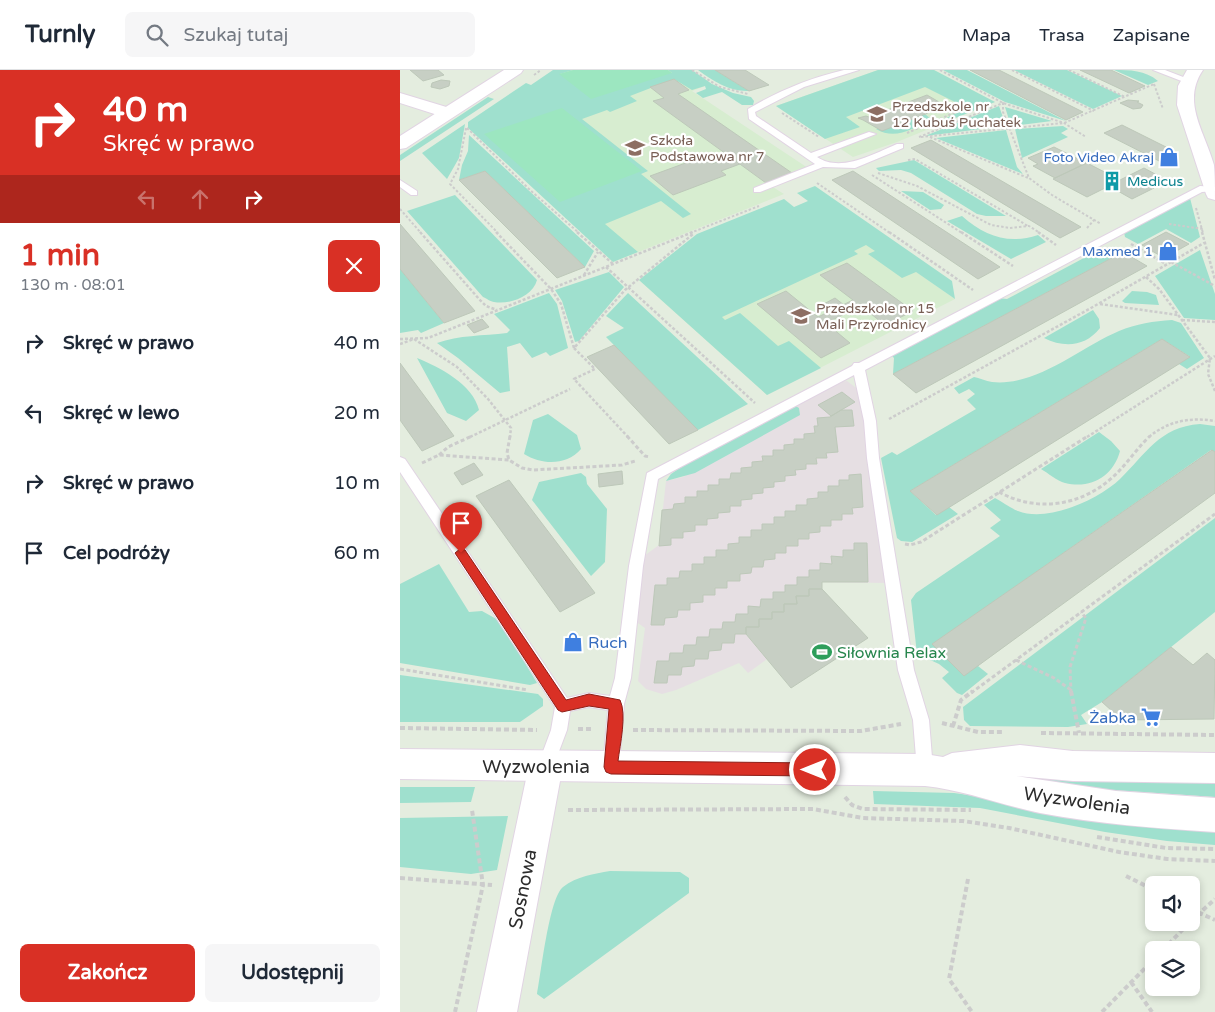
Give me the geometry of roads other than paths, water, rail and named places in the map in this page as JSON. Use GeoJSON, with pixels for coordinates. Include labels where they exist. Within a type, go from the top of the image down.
{"type":"FeatureCollection","features":[{"type":"Feature","properties":{"kind":"main road"},"geometry":{"type":"LineString","coordinates":[[400,144],[515,70]]}},
{"type":"Feature","properties":{"kind":"main road"},"geometry":{"type":"LineString","coordinates":[[1191,75],[1184,91],[1185,106],[1205,191]]}},
{"type":"Feature","properties":{"kind":"main road"},"geometry":{"type":"LineString","coordinates":[[400,98],[447,114]]}},
{"type":"Feature","properties":{"kind":"main road","name":"Wyzwolenia"},"geometry":{"type":"LineString","coordinates":[[400,764],[933,770],[1020,760],[1073,766],[1215,768]]}},
{"type":"Feature","properties":{"kind":"main road","name":"Sosnowa"},"geometry":{"type":"LineString","coordinates":[[497,1012],[546,765]]}},
{"type":"Feature","properties":{"kind":"main road","name":"Wyzwolenia"},"geometry":{"type":"LineString","coordinates":[[933,770],[1016,792],[1116,807],[1215,815]]}},
{"type":"Feature","properties":{"kind":"lane"},"geometry":{"type":"LineString","coordinates":[[822,164],[752,117],[751,111],[784,91],[826,76],[855,70]]}},
{"type":"Feature","properties":{"kind":"lane"},"geometry":{"type":"LineString","coordinates":[[1157,70],[1191,75]]}},
{"type":"Feature","properties":{"kind":"lane"},"geometry":{"type":"LineString","coordinates":[[810,156],[872,134]]}},
{"type":"Feature","properties":{"kind":"lane"},"geometry":{"type":"LineString","coordinates":[[758,190],[822,164],[855,165],[900,146]]}},
{"type":"Feature","properties":{"kind":"lane"},"geometry":{"type":"LineString","coordinates":[[400,183],[414,193]]}},
{"type":"Feature","properties":{"kind":"lane"},"geometry":{"type":"LineString","coordinates":[[611,767],[616,704],[623,678],[636,566],[652,476],[858,366],[1146,218],[1205,191]]}},
{"type":"Feature","properties":{"kind":"lane"},"geometry":{"type":"LineString","coordinates":[[858,366],[870,421],[873,458],[906,670],[933,770]]}},
{"type":"Feature","properties":{"kind":"lane"},"geometry":{"type":"LineString","coordinates":[[403,466],[562,706],[559,730],[546,765]]}},
{"type":"Feature","properties":{"kind":"lane"},"geometry":{"type":"LineString","coordinates":[[562,706],[589,700],[616,704]]}},
{"type":"Feature","properties":{"kind":"place","name":"Przedszkole nr 12 Kubuś Puchatek"},"geometry":{"type":"Point","coordinates":[877,114]}},
{"type":"Feature","properties":{"kind":"place","name":"Szkoła Podstawowa nr 7"},"geometry":{"type":"Point","coordinates":[635,148]}},
{"type":"Feature","properties":{"kind":"place","name":"Foto Video Akraj"},"geometry":{"type":"Point","coordinates":[1169,157]}},
{"type":"Feature","properties":{"kind":"place","name":"Medicus"},"geometry":{"type":"Point","coordinates":[1112,181]}},
{"type":"Feature","properties":{"kind":"place","name":"Maxmed 1"},"geometry":{"type":"Point","coordinates":[1168,251]}},
{"type":"Feature","properties":{"kind":"place","name":"Przedszkole nr 15 Mali Przyrodnicy"},"geometry":{"type":"Point","coordinates":[801,316]}},
{"type":"Feature","properties":{"kind":"place","name":"Ruch"},"geometry":{"type":"Point","coordinates":[573,642]}},
{"type":"Feature","properties":{"kind":"place","name":"Siłownia Relax"},"geometry":{"type":"Point","coordinates":[822,652]}},
{"type":"Feature","properties":{"kind":"place","name":"Żabka"},"geometry":{"type":"Point","coordinates":[1151,717]}}]}
